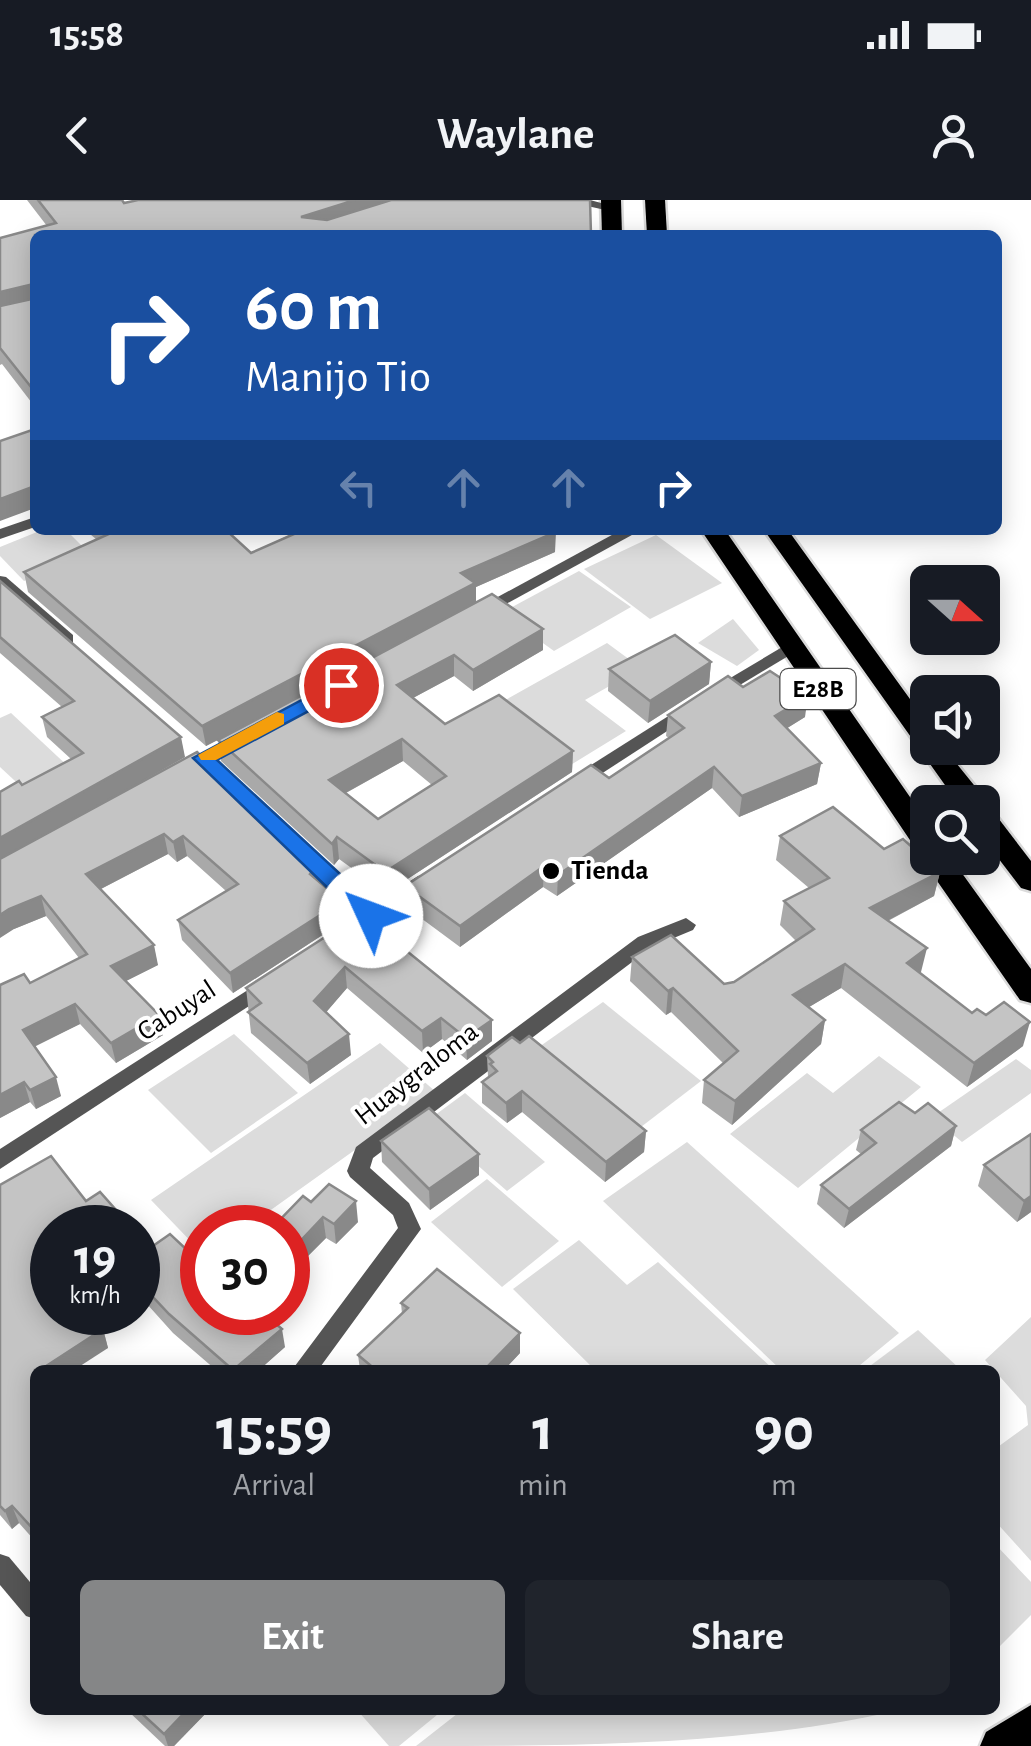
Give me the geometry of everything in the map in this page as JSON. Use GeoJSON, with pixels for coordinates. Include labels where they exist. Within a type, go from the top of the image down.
{"type":"FeatureCollection","features":[{"type":"Feature","properties":{"kind":"highway"},"geometry":{"type":"LineString","coordinates":[[655,200],[657,230]]}},
{"type":"Feature","properties":{"kind":"highway"},"geometry":{"type":"LineString","coordinates":[[610,204],[612,230]]}},
{"type":"Feature","properties":{"kind":"highway","name":"E28B"},"geometry":{"type":"LineString","coordinates":[[715,535],[910,819]]}},
{"type":"Feature","properties":{"kind":"highway","name":"E28B"},"geometry":{"type":"LineString","coordinates":[[780,535],[910,719]]}},
{"type":"Feature","properties":{"kind":"highway","name":"E28B"},"geometry":{"type":"LineString","coordinates":[[944,765],[959,785]]}},
{"type":"Feature","properties":{"kind":"highway"},"geometry":{"type":"LineString","coordinates":[[1000,840],[1031,881]]}},
{"type":"Feature","properties":{"kind":"highway"},"geometry":{"type":"LineString","coordinates":[[948,875],[1031,992]]}},
{"type":"Feature","properties":{"kind":"highway"},"geometry":{"type":"LineString","coordinates":[[1000,1746],[1031,1725]]}},
{"type":"Feature","properties":{"kind":"street"},"geometry":{"type":"LineString","coordinates":[[566,200],[610,204]]}},
{"type":"Feature","properties":{"kind":"street"},"geometry":{"type":"LineString","coordinates":[[0,534],[30,524]]}},
{"type":"Feature","properties":{"kind":"street"},"geometry":{"type":"LineString","coordinates":[[461,621],[624,535]]}},
{"type":"Feature","properties":{"kind":"street"},"geometry":{"type":"LineString","coordinates":[[0,580],[87,657]]}},
{"type":"Feature","properties":{"kind":"street"},"geometry":{"type":"LineString","coordinates":[[554,797],[789,648]]}},
{"type":"Feature","properties":{"kind":"street"},"geometry":{"type":"LineString","coordinates":[[169,778],[255,731]]}},
{"type":"Feature","properties":{"kind":"street"},"geometry":{"type":"LineString","coordinates":[[287,837],[371,916]]}},
{"type":"Feature","properties":{"kind":"street"},"geometry":{"type":"LineString","coordinates":[[323,948],[438,873]]}},
{"type":"Feature","properties":{"kind":"street","name":"Huaygraloma"},"geometry":{"type":"LineString","coordinates":[[308,1365],[410,1229],[401,1209],[358,1172],[364,1153],[646,942],[686,924]]}},
{"type":"Feature","properties":{"kind":"street","name":"Cabuyal"},"geometry":{"type":"LineString","coordinates":[[0,1160],[290,969]]}},
{"type":"Feature","properties":{"kind":"street"},"geometry":{"type":"LineString","coordinates":[[0,1566],[30,1601]]}},
{"type":"Feature","properties":{"kind":"shaded area"},"geometry":{"type":"Polygon","coordinates":[[[30,535],[71,535],[90,554],[24,581],[0,556],[0,547],[30,535]]]}},
{"type":"Feature","properties":{"kind":"shaded area"},"geometry":{"type":"Polygon","coordinates":[[[656,535],[722,583],[650,619],[584,569],[656,535]]]}},
{"type":"Feature","properties":{"kind":"shaded area"},"geometry":{"type":"Polygon","coordinates":[[[579,571],[631,607],[554,651],[501,613],[579,571]]]}},
{"type":"Feature","properties":{"kind":"shaded area"},"geometry":{"type":"Polygon","coordinates":[[[733,619],[759,650],[737,666],[698,643],[733,619]]]}},
{"type":"Feature","properties":{"kind":"shaded area"},"geometry":{"type":"Polygon","coordinates":[[[607,643],[641,668],[585,700],[626,731],[569,766],[493,707],[607,643]]]}},
{"type":"Feature","properties":{"kind":"shaded area"},"geometry":{"type":"Polygon","coordinates":[[[11,713],[72,770],[28,793],[0,767],[0,718],[11,713]]]}},
{"type":"Feature","properties":{"kind":"shaded area"},"geometry":{"type":"Polygon","coordinates":[[[603,1002],[701,1081],[637,1130],[539,1047],[603,1002]]]}},
{"type":"Feature","properties":{"kind":"shaded area"},"geometry":{"type":"Polygon","coordinates":[[[234,1034],[298,1093],[211,1153],[148,1090],[234,1034]]]}},
{"type":"Feature","properties":{"kind":"shaded area"},"geometry":{"type":"Polygon","coordinates":[[[380,1043],[436,1092],[278,1205],[180,1205],[180,1230],[160,1205],[151,1200],[380,1043]]]}},
{"type":"Feature","properties":{"kind":"shaded area"},"geometry":{"type":"Polygon","coordinates":[[[879,1056],[921,1087],[798,1188],[730,1134],[807,1073],[833,1093],[879,1056]]]}},
{"type":"Feature","properties":{"kind":"shaded area"},"geometry":{"type":"Polygon","coordinates":[[[1016,1059],[1031,1070],[1031,1093],[962,1142],[932,1117],[1016,1059]]]}},
{"type":"Feature","properties":{"kind":"shaded area"},"geometry":{"type":"Polygon","coordinates":[[[465,1093],[545,1162],[507,1191],[427,1121],[465,1093]]]}},
{"type":"Feature","properties":{"kind":"shaded area"},"geometry":{"type":"Polygon","coordinates":[[[687,1142],[899,1333],[860,1365],[776,1365],[603,1201],[687,1142]]]}},
{"type":"Feature","properties":{"kind":"shaded area"},"geometry":{"type":"Polygon","coordinates":[[[487,1179],[559,1241],[502,1287],[431,1222],[487,1179]]]}},
{"type":"Feature","properties":{"kind":"shaded area"},"geometry":{"type":"Polygon","coordinates":[[[579,1240],[627,1285],[658,1262],[769,1365],[590,1365],[513,1289],[579,1240]]]}},
{"type":"Feature","properties":{"kind":"shaded area"},"geometry":{"type":"Polygon","coordinates":[[[1031,1317],[1031,1561],[1000,1527],[1000,1445],[1028,1425],[1026,1406],[1000,1377],[1000,1365],[989,1365],[985,1360],[1031,1317]]]}},
{"type":"Feature","properties":{"kind":"shaded area"},"geometry":{"type":"Polygon","coordinates":[[[918,1330],[956,1365],[871,1365],[918,1330]]]}},
{"type":"Feature","properties":{"kind":"shaded area"},"geometry":{"type":"Polygon","coordinates":[[[1000,1549],[1031,1582],[1031,1615],[1000,1646],[1000,1549]]]}},
{"type":"Feature","properties":{"kind":"shaded area"},"geometry":{"type":"Polygon","coordinates":[[[361,1715],[437,1715],[399,1746],[389,1746],[361,1715]]]}},
{"type":"Feature","properties":{"kind":"shaded area"},"geometry":{"type":"Polygon","coordinates":[[[456,1715],[875,1715],[720,1737],[598,1744],[416,1746],[456,1715]]]}},
{"type":"Feature","properties":{"kind":"building"},"geometry":{"type":"Polygon","coordinates":[[[38,200],[355,200],[301,217],[327,220],[391,200],[590,200],[591,230],[30,230],[30,285],[0,292],[0,238],[56,223],[38,200]]]}},
{"type":"Feature","properties":{"kind":"building"},"geometry":{"type":"Polygon","coordinates":[[[30,299],[30,386],[0,348],[0,306],[30,299]]]}},
{"type":"Feature","properties":{"kind":"building"},"geometry":{"type":"Polygon","coordinates":[[[30,431],[30,488],[0,499],[0,441],[30,431]]]}},
{"type":"Feature","properties":{"kind":"building"},"geometry":{"type":"Polygon","coordinates":[[[107,535],[231,535],[251,553],[292,535],[549,535],[461,573],[475,583],[202,726],[24,572],[107,535]]]}},
{"type":"Feature","properties":{"kind":"building"},"geometry":{"type":"Polygon","coordinates":[[[0,581],[181,737],[0,838],[0,792],[19,781],[22,785],[83,753],[42,717],[74,701],[0,637],[0,581]]]}},
{"type":"Feature","properties":{"kind":"building"},"geometry":{"type":"Polygon","coordinates":[[[492,594],[543,629],[473,670],[454,655],[397,685],[445,724],[499,695],[573,751],[385,872],[337,837],[332,844],[218,740],[492,594]],[[402,739],[329,780],[378,819],[446,776],[402,739]]]}},
{"type":"Feature","properties":{"kind":"building"},"geometry":{"type":"Polygon","coordinates":[[[675,635],[711,662],[650,701],[609,669],[675,635]]]}},
{"type":"Feature","properties":{"kind":"building"},"geometry":{"type":"Polygon","coordinates":[[[770,671],[808,696],[775,716],[821,763],[742,796],[714,767],[558,875],[544,866],[460,926],[405,886],[591,765],[609,778],[684,728],[668,715],[728,676],[743,687],[770,671]]]}},
{"type":"Feature","properties":{"kind":"building"},"geometry":{"type":"Polygon","coordinates":[[[197,752],[317,865],[310,874],[342,901],[230,973],[178,920],[238,884],[183,836],[173,842],[164,834],[86,874],[154,945],[111,966],[159,1015],[111,1043],[75,1004],[23,1030],[56,1077],[30,1090],[24,1082],[0,1095],[0,985],[24,974],[30,983],[87,954],[41,896],[0,915],[0,859],[197,752]]]}},
{"type":"Feature","properties":{"kind":"building"},"geometry":{"type":"Polygon","coordinates":[[[833,807],[884,849],[903,839],[910,845],[910,875],[934,875],[870,908],[927,948],[907,963],[972,1013],[977,1009],[986,1015],[1004,1002],[1030,1022],[974,1063],[845,964],[793,995],[825,1020],[735,1101],[704,1080],[738,1051],[673,988],[668,991],[632,957],[671,935],[724,984],[734,982],[814,929],[784,901],[829,878],[780,836],[833,807]]]}},
{"type":"Feature","properties":{"kind":"building"},"geometry":{"type":"Polygon","coordinates":[[[361,914],[492,1020],[466,1038],[441,1018],[422,1031],[345,967],[314,1001],[349,1034],[307,1063],[248,1012],[261,1003],[246,988],[361,914]]]}},
{"type":"Feature","properties":{"kind":"building"},"geometry":{"type":"Polygon","coordinates":[[[529,1036],[646,1131],[606,1162],[522,1091],[506,1103],[482,1082],[497,1071],[487,1056],[512,1037],[520,1043],[529,1036]]]}},
{"type":"Feature","properties":{"kind":"building"},"geometry":{"type":"Polygon","coordinates":[[[899,1102],[915,1113],[928,1103],[956,1126],[849,1209],[821,1185],[876,1143],[861,1130],[899,1102]]]}},
{"type":"Feature","properties":{"kind":"building"},"geometry":{"type":"Polygon","coordinates":[[[429,1108],[479,1154],[429,1189],[381,1141],[429,1108]]]}},
{"type":"Feature","properties":{"kind":"building"},"geometry":{"type":"Polygon","coordinates":[[[1031,1134],[1031,1196],[1024,1201],[984,1165],[1031,1134]]]}},
{"type":"Feature","properties":{"kind":"building"},"geometry":{"type":"Polygon","coordinates":[[[51,1156],[86,1201],[100,1192],[112,1205],[30,1205],[30,1335],[94,1335],[48,1365],[30,1365],[30,1526],[12,1506],[5,1511],[0,1506],[0,1185],[51,1156]]]}},
{"type":"Feature","properties":{"kind":"building"},"geometry":{"type":"Polygon","coordinates":[[[329,1184],[356,1201],[334,1224],[323,1217],[310,1231],[310,1205],[294,1205],[303,1196],[311,1202],[329,1184]]]}},
{"type":"Feature","properties":{"kind":"building"},"geometry":{"type":"Polygon","coordinates":[[[170,1234],[180,1243],[180,1324],[160,1304],[160,1241],[170,1234]]]}},
{"type":"Feature","properties":{"kind":"building"},"geometry":{"type":"Polygon","coordinates":[[[437,1269],[520,1333],[489,1365],[370,1365],[358,1355],[408,1308],[401,1303],[437,1269]]]}},
{"type":"Feature","properties":{"kind":"building"},"geometry":{"type":"Polygon","coordinates":[[[193,1335],[275,1335],[239,1365],[227,1365],[193,1335]]]}},
{"type":"Feature","properties":{"kind":"building"},"geometry":{"type":"Polygon","coordinates":[[[143,1715],[182,1715],[164,1734],[143,1715]]]}},
{"type":"Feature","properties":{"kind":"slow traffic"},"geometry":{"type":"LineString","coordinates":[[209,755],[277,719]]}},
{"type":"Feature","properties":{"kind":"place","name":"Tienda"},"geometry":{"type":"Point","coordinates":[551,871]}},
{"type":"Feature","properties":{"kind":"route"},"geometry":{"type":"LineString","coordinates":[[341,685],[203,758],[371,916]]}}]}
